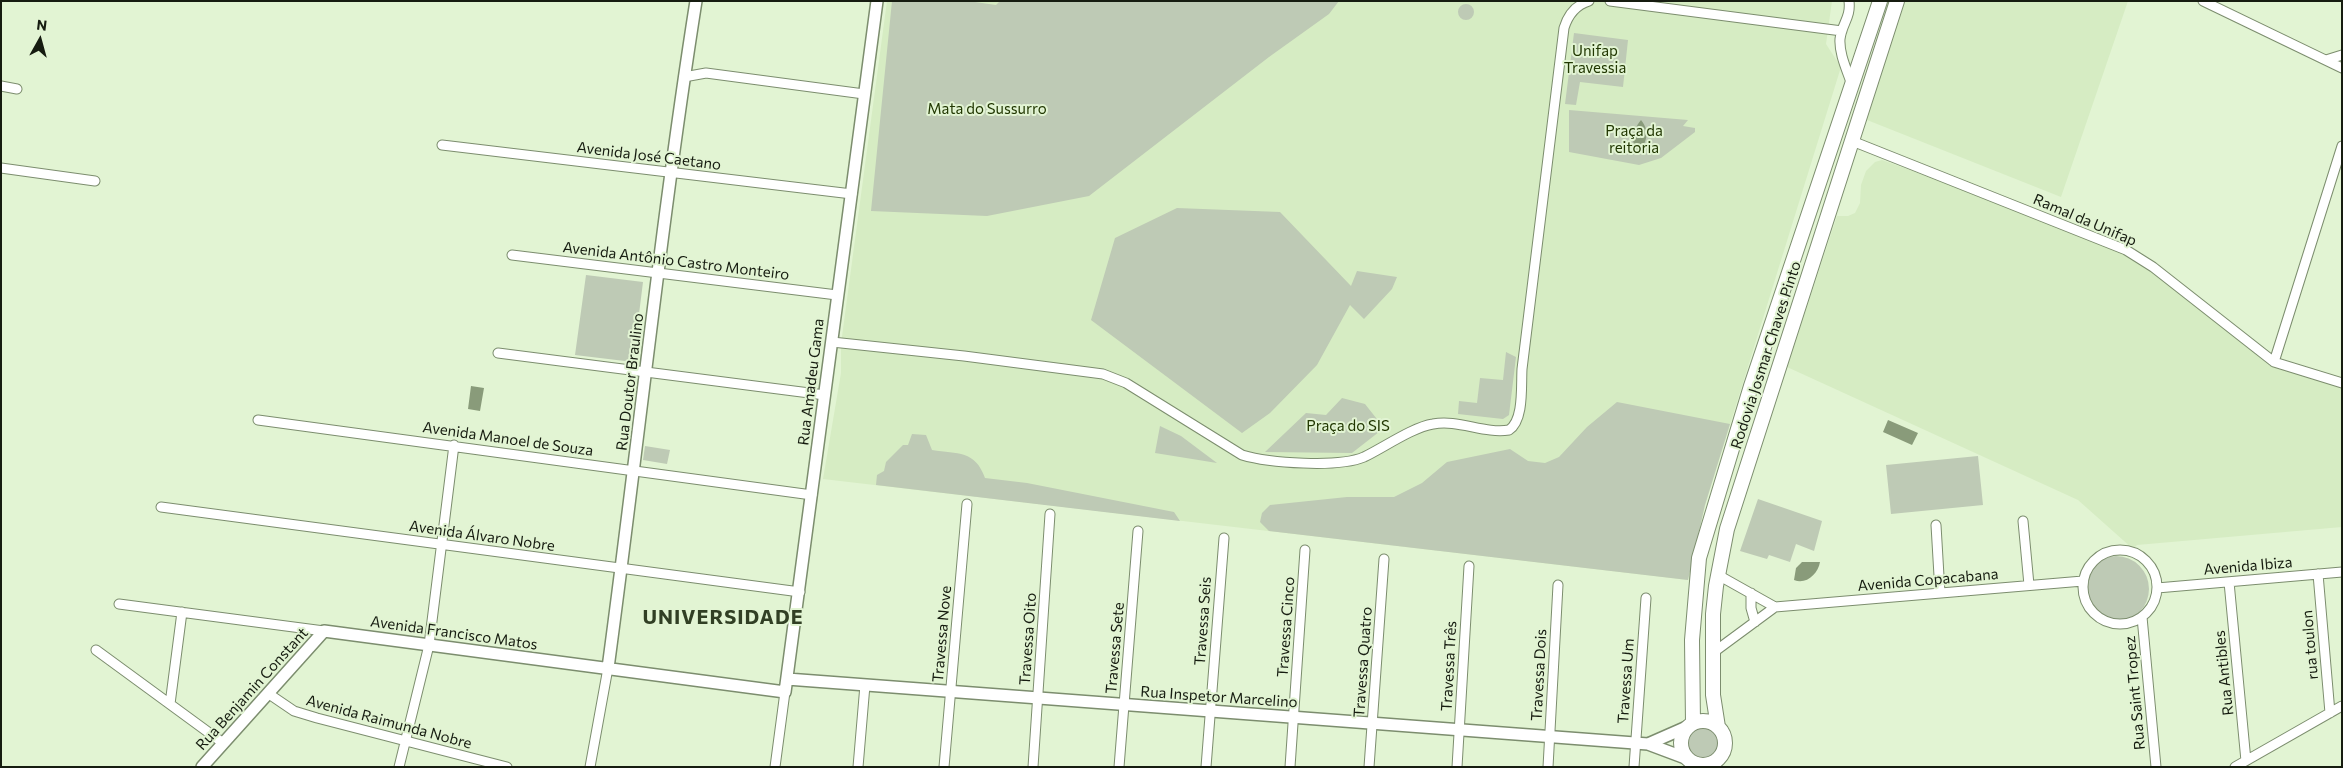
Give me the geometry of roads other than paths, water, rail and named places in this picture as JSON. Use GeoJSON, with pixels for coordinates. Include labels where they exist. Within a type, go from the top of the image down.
{"type":"FeatureCollection","features":[{"type":"Feature","properties":{"kind":"main road","name":"Rodovia Josmar Chaves Pinto"},"geometry":{"type":"LineString","coordinates":[[1692,763],[1682,751],[1681,742],[1683,734],[1691,725],[1692,640],[1699,558],[1751,386],[1880,1]]}},
{"type":"Feature","properties":{"kind":"main road","name":"Rodovia Josmar Chaves Pinto"},"geometry":{"type":"LineString","coordinates":[[1722,767],[1724,739],[1718,727],[1713,695],[1713,614],[1727,529],[1897,1]]}},
{"type":"Feature","properties":{"kind":"main road"},"geometry":{"type":"LineString","coordinates":[[1691,725],[1706,722],[1718,727]]}},
{"type":"Feature","properties":{"kind":"main road"},"geometry":{"type":"LineString","coordinates":[[1692,763],[1708,764],[1717,760],[1723,752]]}},
{"type":"Feature","properties":{"kind":"street","name":"Rua Doutor Braulino"},"geometry":{"type":"LineString","coordinates":[[590,767],[608,668],[635,470],[670,172],[696,1]]}},
{"type":"Feature","properties":{"kind":"street","name":"Rua Amadeu Gama"},"geometry":{"type":"LineString","coordinates":[[775,767],[800,592],[837,295],[877,1]]}},
{"type":"Feature","properties":{"kind":"street"},"geometry":{"type":"LineString","coordinates":[[832,342],[974,357],[1103,374],[1126,383],[1242,455],[1254,459],[1290,462],[1353,460],[1432,424],[1448,423],[1509,430],[1514,427],[1518,419],[1522,369],[1564,28],[1570,14],[1589,1]]}},
{"type":"Feature","properties":{"kind":"street"},"geometry":{"type":"LineString","coordinates":[[1610,1],[1842,31]]}},
{"type":"Feature","properties":{"kind":"street"},"geometry":{"type":"LineString","coordinates":[[1849,1],[1850,16],[1842,31],[1841,53],[1852,85]]}},
{"type":"Feature","properties":{"kind":"street"},"geometry":{"type":"LineString","coordinates":[[2203,1],[2342,68]]}},
{"type":"Feature","properties":{"kind":"street"},"geometry":{"type":"LineString","coordinates":[[2326,60],[2342,55]]}},
{"type":"Feature","properties":{"kind":"street"},"geometry":{"type":"LineString","coordinates":[[684,77],[706,74],[864,94]]}},
{"type":"Feature","properties":{"kind":"street"},"geometry":{"type":"LineString","coordinates":[[1,86],[17,88]]}},
{"type":"Feature","properties":{"kind":"street","name":"Ramal da Unifap"},"geometry":{"type":"LineString","coordinates":[[1852,141],[2126,250],[2153,267],[2274,362],[2342,383]]}},
{"type":"Feature","properties":{"kind":"street","name":"Avenida José Caetano"},"geometry":{"type":"LineString","coordinates":[[442,145],[852,194]]}},
{"type":"Feature","properties":{"kind":"street"},"geometry":{"type":"LineString","coordinates":[[2274,362],[2342,146]]}},
{"type":"Feature","properties":{"kind":"street"},"geometry":{"type":"LineString","coordinates":[[1,168],[95,182]]}},
{"type":"Feature","properties":{"kind":"street","name":"Avenida Antônio Castro Monteiro"},"geometry":{"type":"LineString","coordinates":[[512,255],[837,295]]}},
{"type":"Feature","properties":{"kind":"street"},"geometry":{"type":"LineString","coordinates":[[498,353],[825,395]]}},
{"type":"Feature","properties":{"kind":"street","name":"Avenida Manoel de Souza"},"geometry":{"type":"LineString","coordinates":[[258,420],[454,445],[812,495]]}},
{"type":"Feature","properties":{"kind":"street"},"geometry":{"type":"LineString","coordinates":[[399,767],[429,645],[454,445]]}},
{"type":"Feature","properties":{"kind":"street","name":"Travessa Nove"},"geometry":{"type":"LineString","coordinates":[[944,767],[967,504]]}},
{"type":"Feature","properties":{"kind":"street","name":"Avenida Álvaro Nobre"},"geometry":{"type":"LineString","coordinates":[[161,507],[800,592]]}},
{"type":"Feature","properties":{"kind":"street","name":"Travessa Oito"},"geometry":{"type":"LineString","coordinates":[[1032,767],[1050,514]]}},
{"type":"Feature","properties":{"kind":"street"},"geometry":{"type":"LineString","coordinates":[[2023,521],[2029,586]]}},
{"type":"Feature","properties":{"kind":"street"},"geometry":{"type":"LineString","coordinates":[[1936,524],[1940,593]]}},
{"type":"Feature","properties":{"kind":"street","name":"Travessa Sete"},"geometry":{"type":"LineString","coordinates":[[1119,767],[1138,531]]}},
{"type":"Feature","properties":{"kind":"street","name":"Travessa Seis"},"geometry":{"type":"LineString","coordinates":[[1206,767],[1224,538]]}},
{"type":"Feature","properties":{"kind":"street","name":"Travessa Cinco"},"geometry":{"type":"LineString","coordinates":[[1290,767],[1305,550]]}},
{"type":"Feature","properties":{"kind":"street"},"geometry":{"type":"LineString","coordinates":[[2124,550],[2137,554],[2148,563],[2155,575],[2157,588],[2154,602],[2142,617],[2122,624],[2102,620],[2088,607],[2083,594],[2083,581],[2088,568],[2097,558],[2110,551],[2124,550]]}},
{"type":"Feature","properties":{"kind":"street","name":"Travessa Quatro"},"geometry":{"type":"LineString","coordinates":[[1369,767],[1384,558]]}},
{"type":"Feature","properties":{"kind":"street","name":"Travessa Três"},"geometry":{"type":"LineString","coordinates":[[1457,767],[1469,566]]}},
{"type":"Feature","properties":{"kind":"street","name":"Avenida Ibiza"},"geometry":{"type":"LineString","coordinates":[[2157,588],[2342,572]]}},
{"type":"Feature","properties":{"kind":"street","name":"rua toulon"},"geometry":{"type":"LineString","coordinates":[[2318,574],[2330,713]]}},
{"type":"Feature","properties":{"kind":"street"},"geometry":{"type":"LineString","coordinates":[[1714,652],[1776,607],[1718,575]]}},
{"type":"Feature","properties":{"kind":"street","name":"Avenida Copacabana"},"geometry":{"type":"LineString","coordinates":[[1776,607],[2083,581]]}},
{"type":"Feature","properties":{"kind":"street","name":"Rua Antibles"},"geometry":{"type":"LineString","coordinates":[[2229,582],[2246,760]]}},
{"type":"Feature","properties":{"kind":"street","name":"Travessa Dois"},"geometry":{"type":"LineString","coordinates":[[1548,767],[1558,585]]}},
{"type":"Feature","properties":{"kind":"street"},"geometry":{"type":"LineString","coordinates":[[1751,593],[1751,608],[1755,622]]}},
{"type":"Feature","properties":{"kind":"street","name":"Travessa Um"},"geometry":{"type":"LineString","coordinates":[[1634,767],[1646,598]]}},
{"type":"Feature","properties":{"kind":"street","name":"Avenida Francisco Matos"},"geometry":{"type":"LineString","coordinates":[[119,604],[785,692]]}},
{"type":"Feature","properties":{"kind":"street"},"geometry":{"type":"LineString","coordinates":[[170,704],[182,612]]}},
{"type":"Feature","properties":{"kind":"street","name":"Rua Saint Tropez"},"geometry":{"type":"LineString","coordinates":[[2142,617],[2156,767]]}},
{"type":"Feature","properties":{"kind":"street","name":"Rua Benjamin Constant"},"geometry":{"type":"LineString","coordinates":[[206,766],[223,743],[324,631]]}},
{"type":"Feature","properties":{"kind":"street"},"geometry":{"type":"LineString","coordinates":[[96,650],[223,743]]}},
{"type":"Feature","properties":{"kind":"street","name":"Rua Inspetor Marcelino"},"geometry":{"type":"LineString","coordinates":[[787,679],[1648,744],[1692,763]]}},
{"type":"Feature","properties":{"kind":"street"},"geometry":{"type":"LineString","coordinates":[[858,767],[865,685]]}},
{"type":"Feature","properties":{"kind":"street","name":"Avenida Raimunda Nobre"},"geometry":{"type":"LineString","coordinates":[[269,694],[299,713],[507,767]]}},
{"type":"Feature","properties":{"kind":"street"},"geometry":{"type":"LineString","coordinates":[[2235,767],[2342,706]]}},
{"type":"Feature","properties":{"kind":"street","name":"Rua Inspetor Marcelino"},"geometry":{"type":"LineString","coordinates":[[1648,744],[1691,725]]}},
{"type":"Feature","properties":{"kind":"district","name":"UNIVERSIDADE"},"geometry":{"type":"Point","coordinates":[723,617]}},
{"type":"Feature","properties":{"kind":"park label","name":"Unifap Travessia"},"geometry":{"type":"Point","coordinates":[1595,60]}},
{"type":"Feature","properties":{"kind":"park label","name":"Mata do Sussurro"},"geometry":{"type":"Point","coordinates":[987,109]}},
{"type":"Feature","properties":{"kind":"park label","name":"Praça da reitoria"},"geometry":{"type":"Point","coordinates":[1634,140]}},
{"type":"Feature","properties":{"kind":"park label","name":"Praça do SIS"},"geometry":{"type":"Point","coordinates":[1348,426]}}]}
